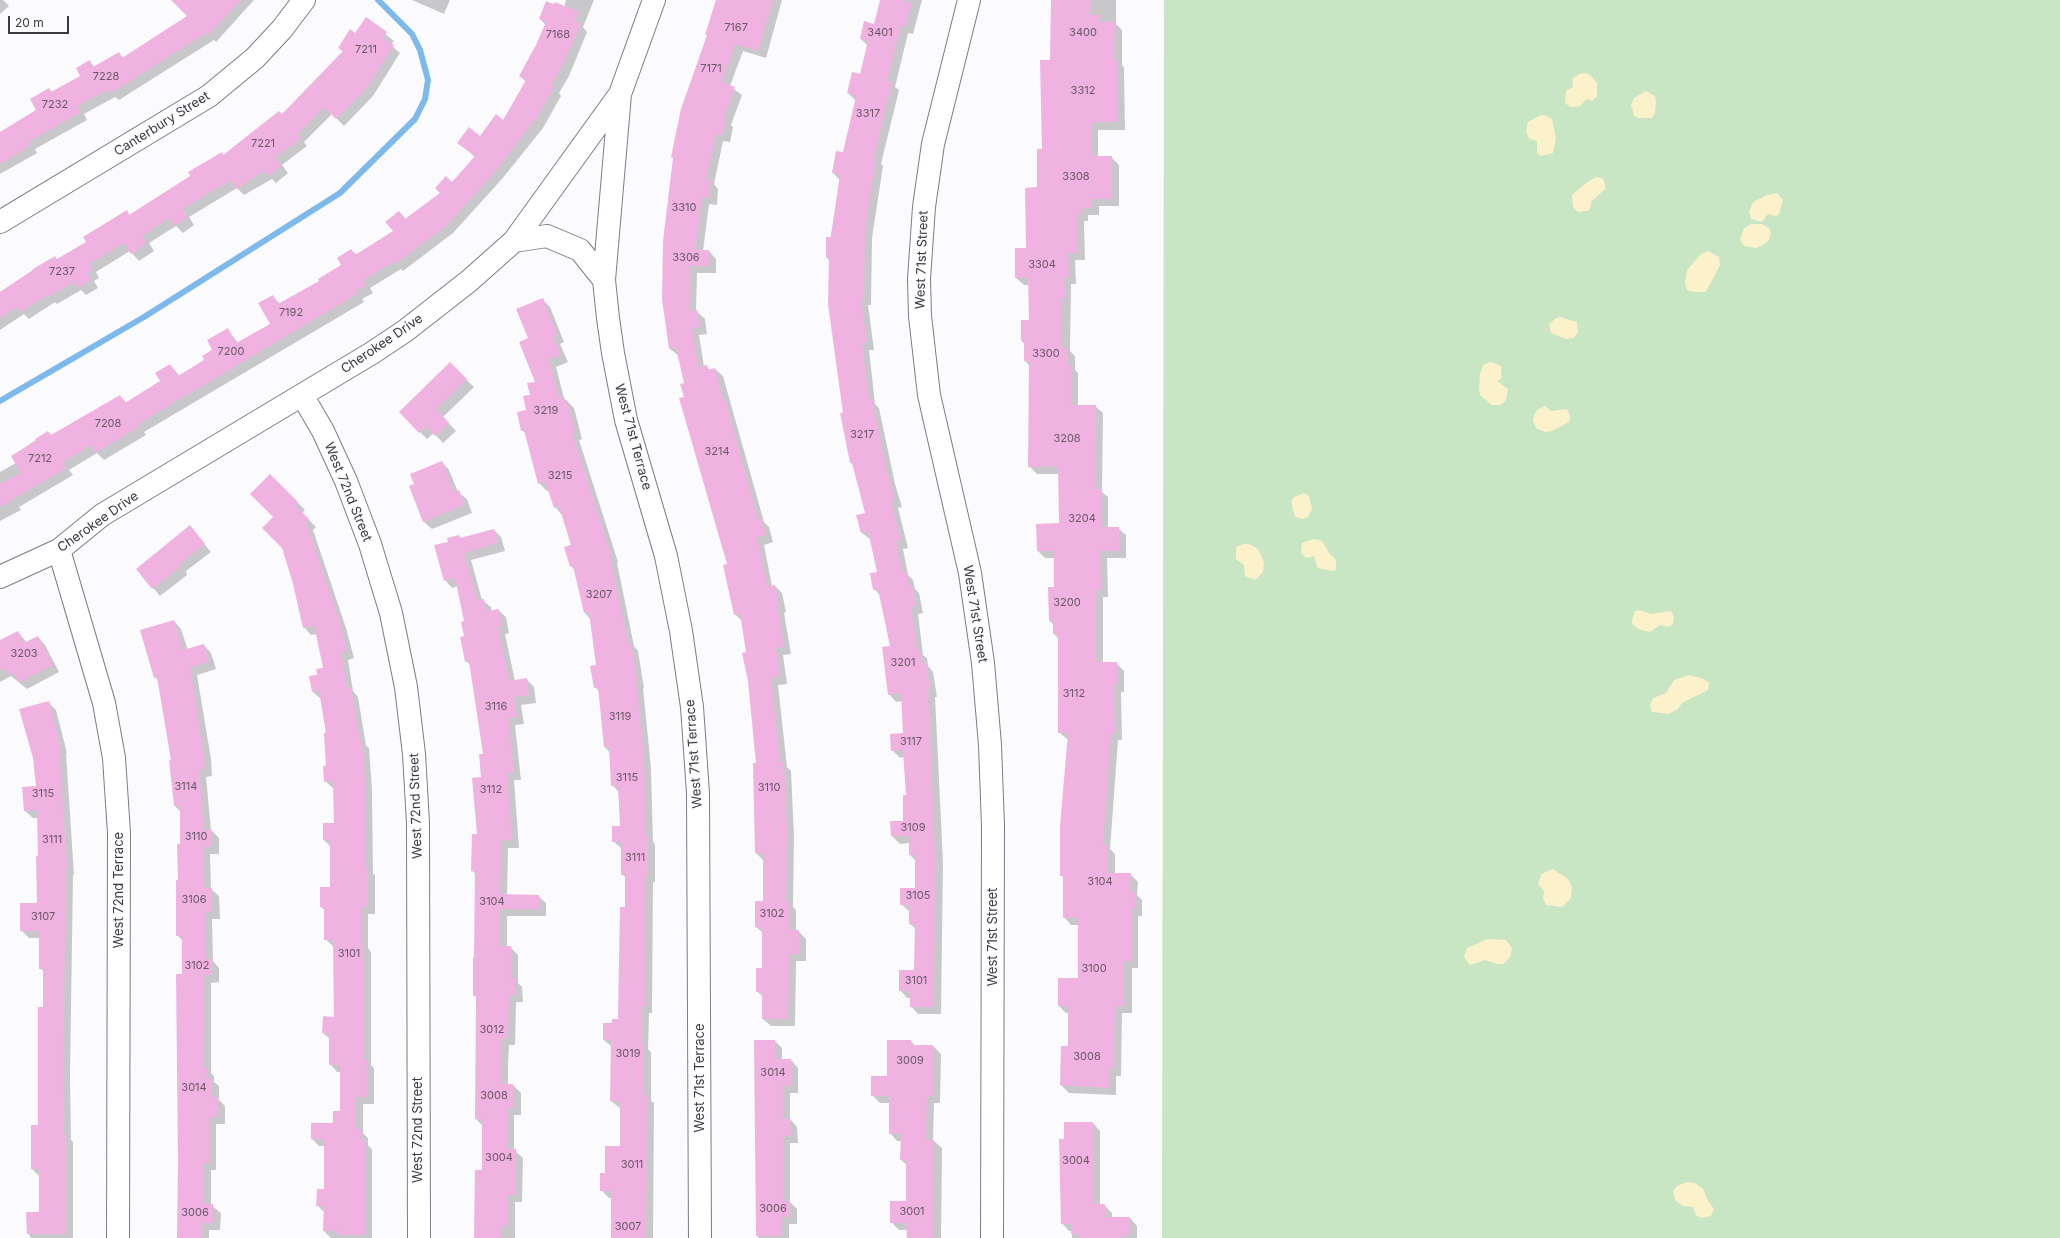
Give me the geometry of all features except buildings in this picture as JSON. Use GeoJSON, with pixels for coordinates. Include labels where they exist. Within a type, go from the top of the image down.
{"type":"FeatureCollection","features":[{"type":"Feature","properties":{"kind":"street","name":"Canterbury Street"},"geometry":{"type":"LineString","coordinates":[[0,222],[209,96],[255,58],[282,29],[304,0]]}},
{"type":"Feature","properties":{"kind":"street","name":"Cherokee Drive"},"geometry":{"type":"LineString","coordinates":[[0,577],[59,550],[102,515],[405,331],[469,281],[514,241],[620,94],[654,0]]}},
{"type":"Feature","properties":{"kind":"street","name":"West 71st Street"},"geometry":{"type":"LineString","coordinates":[[970,0],[933,144],[924,207],[919,279],[920,316],[929,394],[970,573],[983,663],[990,744],[993,826],[992,1238]]}},
{"type":"Feature","properties":{"kind":"street","name":"West 71st Terrace"},"geometry":{"type":"LineString","coordinates":[[620,94],[604,280],[613,353],[626,420],[666,556],[681,631],[692,707],[698,793],[700,1238]]}},
{"type":"Feature","properties":{"kind":"street"},"geometry":{"type":"LineString","coordinates":[[514,241],[547,236],[580,250],[604,280]]}},
{"type":"Feature","properties":{"kind":"street","name":"West 72nd Street"},"geometry":{"type":"LineString","coordinates":[[302,394],[323,431],[346,481],[370,544],[391,613],[406,687],[414,754],[418,823],[418,1238]]}},
{"type":"Feature","properties":{"kind":"street","name":"West 72nd Terrace"},"geometry":{"type":"LineString","coordinates":[[59,550],[104,703],[114,758],[119,833],[118,1238]]}},
{"type":"Feature","properties":{"kind":"green space"},"geometry":{"type":"Polygon","coordinates":[[[1164,0],[2060,0],[2060,1238],[1162,1238],[1164,0]]]}},
{"type":"Feature","properties":{"kind":"sand"},"geometry":{"type":"Polygon","coordinates":[[[1585,73],[1590,75],[1597,83],[1597,96],[1592,101],[1587,99],[1580,106],[1571,107],[1566,104],[1566,91],[1573,87],[1572,79],[1585,73]]]}},
{"type":"Feature","properties":{"kind":"sand"},"geometry":{"type":"Polygon","coordinates":[[[1646,91],[1655,96],[1655,113],[1652,118],[1638,118],[1634,116],[1631,104],[1634,98],[1646,91]]]}},
{"type":"Feature","properties":{"kind":"sand"},"geometry":{"type":"Polygon","coordinates":[[[1545,115],[1552,119],[1556,139],[1553,153],[1541,156],[1537,153],[1537,142],[1529,139],[1526,131],[1528,122],[1539,116],[1545,115]]]}},
{"type":"Feature","properties":{"kind":"sand"},"geometry":{"type":"Polygon","coordinates":[[[1596,177],[1602,178],[1605,183],[1605,189],[1591,202],[1591,207],[1588,211],[1578,212],[1573,207],[1572,195],[1596,177]]]}},
{"type":"Feature","properties":{"kind":"sand"},"geometry":{"type":"Polygon","coordinates":[[[1777,193],[1783,200],[1779,214],[1776,216],[1767,214],[1761,222],[1751,219],[1749,212],[1753,202],[1767,195],[1777,193]]]}},
{"type":"Feature","properties":{"kind":"sand"},"geometry":{"type":"Polygon","coordinates":[[[1751,224],[1762,224],[1769,228],[1771,233],[1769,240],[1756,248],[1744,246],[1740,240],[1744,228],[1751,224]]]}},
{"type":"Feature","properties":{"kind":"sand"},"geometry":{"type":"Polygon","coordinates":[[[1708,251],[1719,257],[1720,265],[1707,290],[1705,292],[1693,292],[1687,290],[1685,283],[1687,270],[1701,254],[1708,251]]]}},
{"type":"Feature","properties":{"kind":"sand"},"geometry":{"type":"Polygon","coordinates":[[[1560,317],[1577,322],[1578,332],[1574,338],[1566,339],[1551,333],[1549,324],[1556,318],[1560,317]]]}},
{"type":"Feature","properties":{"kind":"sand"},"geometry":{"type":"Polygon","coordinates":[[[1491,362],[1501,366],[1502,378],[1497,381],[1508,389],[1506,400],[1501,405],[1492,405],[1480,395],[1480,374],[1482,368],[1484,364],[1491,362]]]}},
{"type":"Feature","properties":{"kind":"sand"},"geometry":{"type":"Polygon","coordinates":[[[1545,406],[1551,411],[1567,409],[1570,416],[1569,422],[1552,431],[1546,432],[1537,429],[1533,421],[1534,415],[1537,410],[1545,406]]]}},
{"type":"Feature","properties":{"kind":"sand"},"geometry":{"type":"Polygon","coordinates":[[[1304,493],[1309,496],[1312,509],[1308,517],[1303,519],[1295,517],[1291,502],[1294,497],[1304,493]]]}},
{"type":"Feature","properties":{"kind":"sand"},"geometry":{"type":"Polygon","coordinates":[[[1314,539],[1322,541],[1330,554],[1336,560],[1336,569],[1334,571],[1317,567],[1314,556],[1306,558],[1301,553],[1302,543],[1314,539]]]}},
{"type":"Feature","properties":{"kind":"sand"},"geometry":{"type":"Polygon","coordinates":[[[1243,544],[1249,544],[1258,549],[1264,562],[1263,572],[1255,580],[1245,576],[1244,565],[1236,559],[1236,547],[1243,544]]]}},
{"type":"Feature","properties":{"kind":"sand"},"geometry":{"type":"Polygon","coordinates":[[[1639,610],[1651,614],[1671,611],[1674,617],[1673,624],[1668,627],[1660,625],[1650,632],[1638,629],[1632,624],[1632,620],[1635,611],[1639,610]]]}},
{"type":"Feature","properties":{"kind":"sand"},"geometry":{"type":"Polygon","coordinates":[[[1689,675],[1704,679],[1709,683],[1708,690],[1682,703],[1678,709],[1669,714],[1652,712],[1650,705],[1653,698],[1666,693],[1674,680],[1689,675]]]}},
{"type":"Feature","properties":{"kind":"sand"},"geometry":{"type":"Polygon","coordinates":[[[1553,869],[1568,879],[1572,887],[1571,898],[1562,907],[1546,905],[1543,898],[1544,891],[1538,884],[1541,874],[1553,869]]]}},
{"type":"Feature","properties":{"kind":"sand"},"geometry":{"type":"Polygon","coordinates":[[[1488,939],[1506,940],[1512,948],[1510,957],[1503,964],[1497,964],[1485,960],[1470,965],[1464,957],[1467,948],[1488,939]]]}},
{"type":"Feature","properties":{"kind":"sand"},"geometry":{"type":"Polygon","coordinates":[[[1687,1182],[1695,1183],[1703,1189],[1708,1201],[1714,1209],[1711,1216],[1701,1218],[1696,1215],[1693,1207],[1683,1206],[1675,1200],[1673,1191],[1677,1186],[1687,1182]]]}},
{"type":"Feature","properties":{"kind":"waterway"},"geometry":{"type":"LineString","coordinates":[[0,401],[144,317],[340,193],[415,119],[425,99],[428,80],[420,50],[412,34],[378,0]]}}]}
